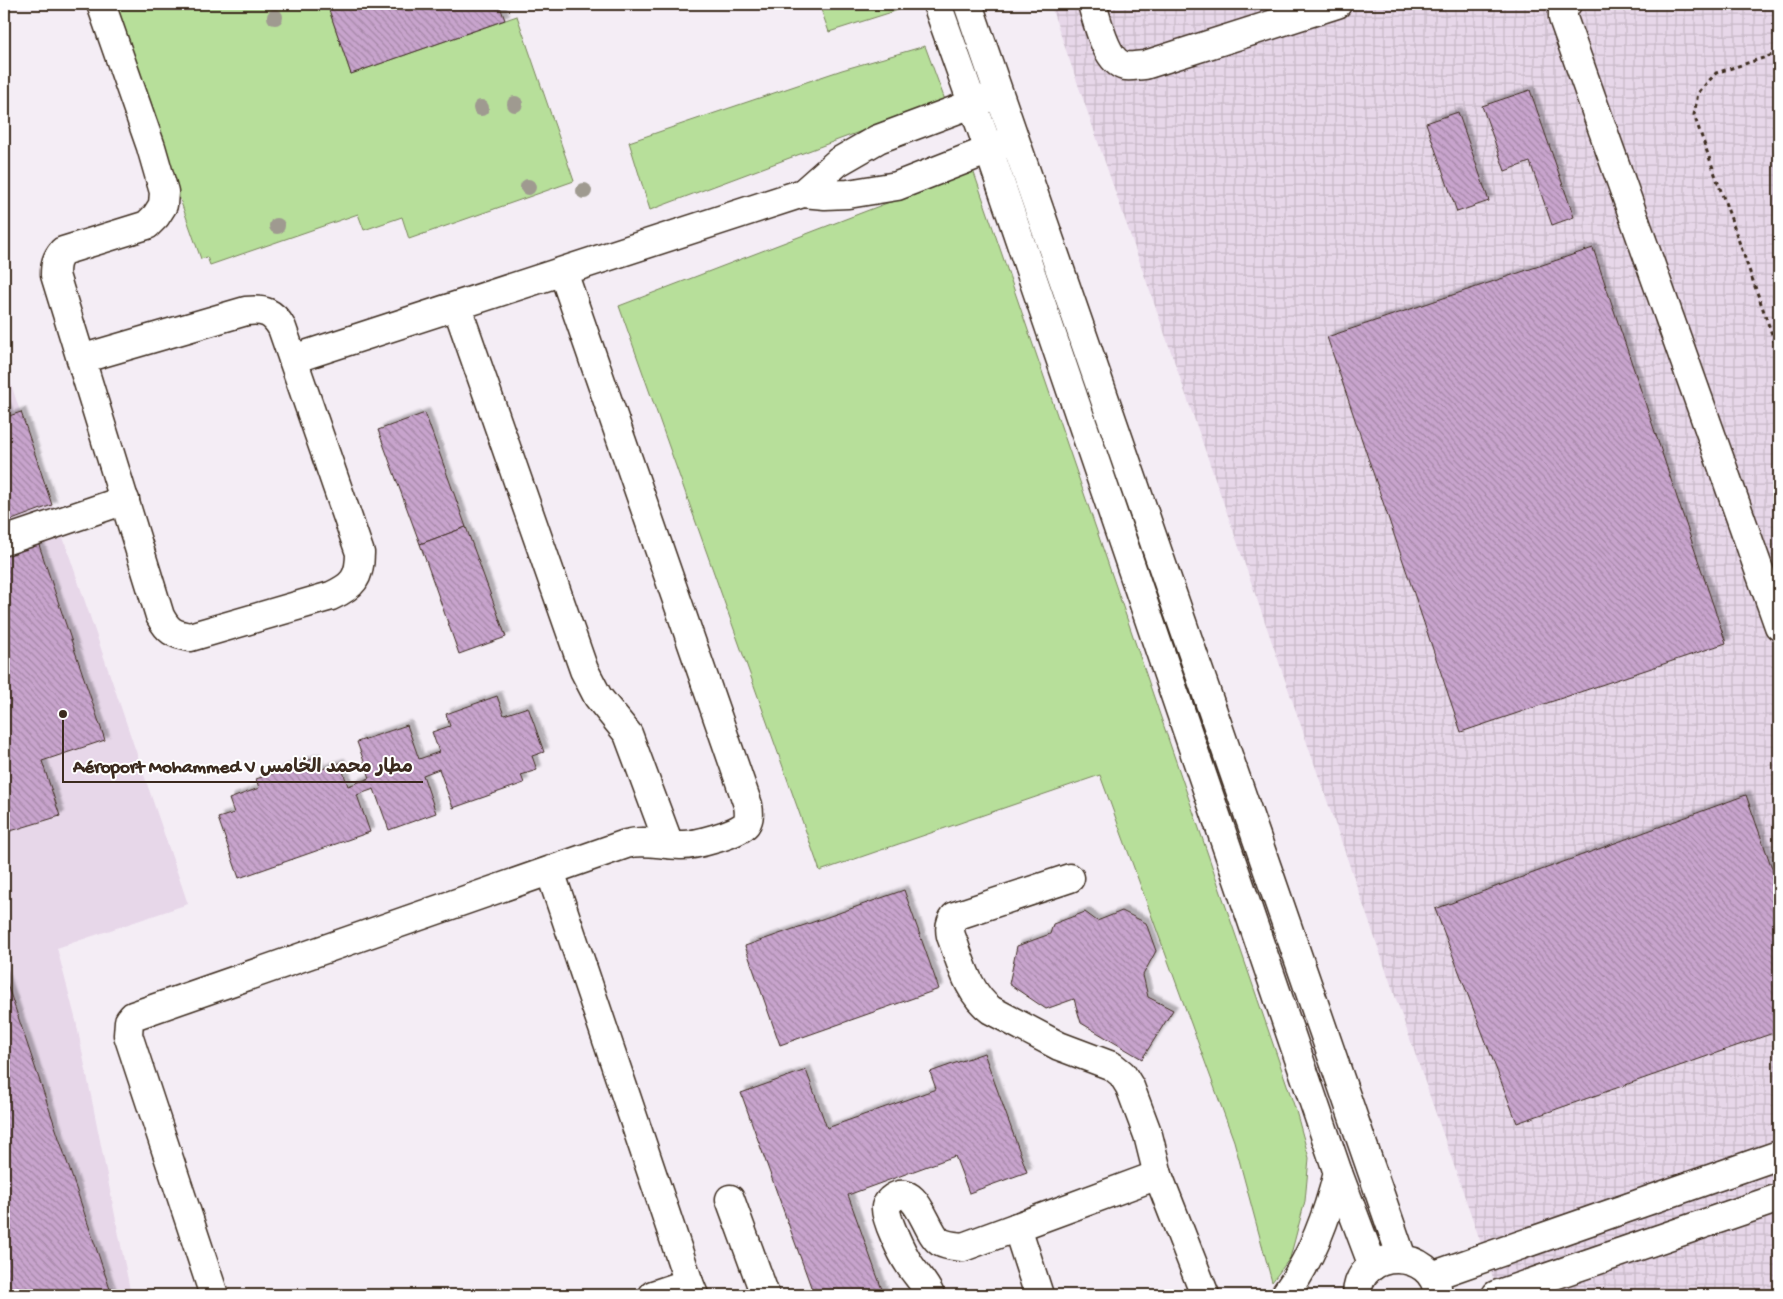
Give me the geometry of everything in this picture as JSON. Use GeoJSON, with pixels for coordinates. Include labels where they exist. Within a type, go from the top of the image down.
{"type":"FeatureCollection","features":[{"type":"Feature","properties":{"kind":"street"},"geometry":{"type":"LineString","coordinates":[[81,359],[246,311],[268,312],[277,318],[360,553],[360,568],[355,580],[345,590],[331,596],[202,635],[190,637],[177,635],[166,627],[160,616],[55,275],[55,265],[63,251],[147,225],[156,216],[163,204],[164,192],[151,147],[101,4]]}},
{"type":"Feature","properties":{"kind":"street"},"geometry":{"type":"LineString","coordinates":[[938,4],[1338,1173],[1372,1266]]}},
{"type":"Feature","properties":{"kind":"street"},"geometry":{"type":"LineString","coordinates":[[968,4],[1402,1258]]}},
{"type":"Feature","properties":{"kind":"street"},"geometry":{"type":"LineString","coordinates":[[1092,4],[1108,50],[1113,59],[1124,66],[1145,65],[1337,4]]}},
{"type":"Feature","properties":{"kind":"street"},"geometry":{"type":"LineString","coordinates":[[1567,4],[1563,10],[1563,18],[1779,626]]}},
{"type":"Feature","properties":{"kind":"street"},"geometry":{"type":"LineString","coordinates":[[803,193],[838,162],[858,149],[878,139],[999,94]]}},
{"type":"Feature","properties":{"kind":"street"},"geometry":{"type":"LineString","coordinates":[[293,360],[803,193],[848,194],[897,186],[1016,140]]}},
{"type":"Feature","properties":{"kind":"street"},"geometry":{"type":"LineString","coordinates":[[214,1295],[128,1035],[129,1021],[133,1016],[634,842],[643,841],[679,846],[698,843],[739,830],[748,819],[748,805],[563,272]]}},
{"type":"Feature","properties":{"kind":"street"},"geometry":{"type":"LineString","coordinates":[[457,307],[584,670],[598,697],[628,734],[670,844]]}},
{"type":"Feature","properties":{"kind":"street"},"geometry":{"type":"LineString","coordinates":[[4,541],[124,500]]}},
{"type":"Feature","properties":{"kind":"street"},"geometry":{"type":"LineString","coordinates":[[550,871],[691,1289],[653,1295]]}},
{"type":"Feature","properties":{"kind":"street"},"geometry":{"type":"LineString","coordinates":[[1070,878],[955,916],[949,929],[951,936],[971,987],[982,1004],[1059,1046],[1099,1060],[1112,1066],[1122,1074],[1130,1087],[1148,1135],[1158,1175],[1205,1295]]}},
{"type":"Feature","properties":{"kind":"street"},"geometry":{"type":"LineString","coordinates":[[1357,1295],[1362,1277],[1372,1266],[1387,1259],[1402,1258],[1419,1264],[1435,1285],[1779,1155]]}},
{"type":"Feature","properties":{"kind":"street"},"geometry":{"type":"LineString","coordinates":[[1285,1295],[1307,1260],[1320,1232],[1338,1173]]}},
{"type":"Feature","properties":{"kind":"street"},"geometry":{"type":"LineString","coordinates":[[930,1295],[927,1287],[908,1262],[887,1218],[886,1208],[891,1200],[899,1195],[909,1197],[916,1203],[939,1242],[946,1245],[962,1246],[970,1245],[1158,1175]]}},
{"type":"Feature","properties":{"kind":"street"},"geometry":{"type":"LineString","coordinates":[[1496,1295],[1779,1198]]}},
{"type":"Feature","properties":{"kind":"street"},"geometry":{"type":"LineString","coordinates":[[730,1199],[765,1295]]}},
{"type":"Feature","properties":{"kind":"street"},"geometry":{"type":"LineString","coordinates":[[1017,1227],[1039,1295]]}},
{"type":"Feature","properties":{"kind":"path"},"geometry":{"type":"LineString","coordinates":[[1779,53],[1716,73],[1698,93],[1694,115],[1779,354]]}},
{"type":"Feature","properties":{"kind":"shaded area"},"geometry":{"type":"Polygon","coordinates":[[[1050,4],[1779,4],[1779,1295],[1499,1295],[1050,4]]]}},
{"type":"Feature","properties":{"kind":"shaded area"},"geometry":{"type":"Polygon","coordinates":[[[4,364],[188,904],[57,948],[76,1021],[131,1295],[4,1295],[4,364]]]}},
{"type":"Feature","properties":{"kind":"green space"},"geometry":{"type":"Polygon","coordinates":[[[111,4],[327,4],[351,74],[517,16],[574,181],[409,239],[402,217],[364,230],[358,214],[210,265],[207,257],[201,259],[111,4]]]}},
{"type":"Feature","properties":{"kind":"green space"},"geometry":{"type":"Polygon","coordinates":[[[819,4],[913,4],[914,5],[829,32],[819,4]]]}},
{"type":"Feature","properties":{"kind":"green space"},"geometry":{"type":"Polygon","coordinates":[[[925,46],[945,100],[650,210],[629,142],[842,70],[925,46]]]}},
{"type":"Feature","properties":{"kind":"green space"},"geometry":{"type":"Polygon","coordinates":[[[973,170],[1296,1111],[1309,1158],[1305,1201],[1290,1258],[1272,1282],[1234,1141],[1100,775],[820,871],[619,306],[973,170]]]}},
{"type":"Feature","properties":{"kind":"building"},"geometry":{"type":"Polygon","coordinates":[[[327,4],[499,4],[505,20],[351,74],[327,4]]]}},
{"type":"Feature","properties":{"kind":"building"},"geometry":{"type":"Polygon","coordinates":[[[1530,90],[1574,217],[1552,225],[1530,162],[1505,171],[1482,106],[1530,90]]]}},
{"type":"Feature","properties":{"kind":"building"},"geometry":{"type":"Polygon","coordinates":[[[1458,112],[1489,201],[1457,212],[1426,123],[1458,112]]]}},
{"type":"Feature","properties":{"kind":"building"},"geometry":{"type":"Polygon","coordinates":[[[1593,248],[1726,643],[1461,732],[1327,337],[1593,248]]]}},
{"type":"Feature","properties":{"kind":"building"},"geometry":{"type":"Polygon","coordinates":[[[4,404],[9,416],[21,412],[52,505],[4,523],[4,404]]]}},
{"type":"Feature","properties":{"kind":"building"},"geometry":{"type":"Polygon","coordinates":[[[425,413],[466,527],[420,544],[378,430],[425,413]]]}},
{"type":"Feature","properties":{"kind":"building"},"geometry":{"type":"Polygon","coordinates":[[[466,527],[506,637],[459,654],[420,544],[466,527]]]}},
{"type":"Feature","properties":{"kind":"building"},"geometry":{"type":"Polygon","coordinates":[[[38,542],[105,740],[42,761],[60,816],[4,833],[4,554],[38,542]]]}},
{"type":"Feature","properties":{"kind":"building"},"geometry":{"type":"Polygon","coordinates":[[[497,696],[504,715],[528,707],[544,752],[532,756],[537,770],[521,775],[524,783],[453,808],[439,769],[423,775],[436,813],[389,830],[374,789],[357,795],[370,832],[239,878],[218,818],[234,813],[229,799],[259,788],[256,779],[315,758],[319,770],[340,763],[348,786],[370,778],[357,742],[407,725],[419,759],[439,752],[432,732],[450,726],[446,714],[497,696]]]}},
{"type":"Feature","properties":{"kind":"building"},"geometry":{"type":"Polygon","coordinates":[[[1746,795],[1779,888],[1779,1031],[1517,1123],[1435,909],[1746,795]]]}},
{"type":"Feature","properties":{"kind":"building"},"geometry":{"type":"Polygon","coordinates":[[[904,890],[939,989],[780,1045],[745,946],[904,890]]]}},
{"type":"Feature","properties":{"kind":"building"},"geometry":{"type":"Polygon","coordinates":[[[1122,911],[1146,923],[1156,951],[1143,975],[1148,997],[1173,1010],[1142,1059],[1081,1023],[1074,999],[1046,1009],[1009,984],[1017,946],[1050,934],[1053,924],[1085,912],[1097,921],[1122,911]]]}},
{"type":"Feature","properties":{"kind":"building"},"geometry":{"type":"Polygon","coordinates":[[[4,975],[112,1295],[4,1295],[4,975]]]}},
{"type":"Feature","properties":{"kind":"building"},"geometry":{"type":"Polygon","coordinates":[[[984,1053],[1027,1172],[969,1193],[955,1156],[848,1195],[884,1295],[814,1295],[741,1093],[806,1070],[827,1128],[936,1089],[930,1072],[984,1053]]]}},
{"type":"Feature","properties":{"kind":"place","name":"Aéroport Mohammed V مطار محمد الخامس"},"geometry":{"type":"Point","coordinates":[63,714]}}]}
